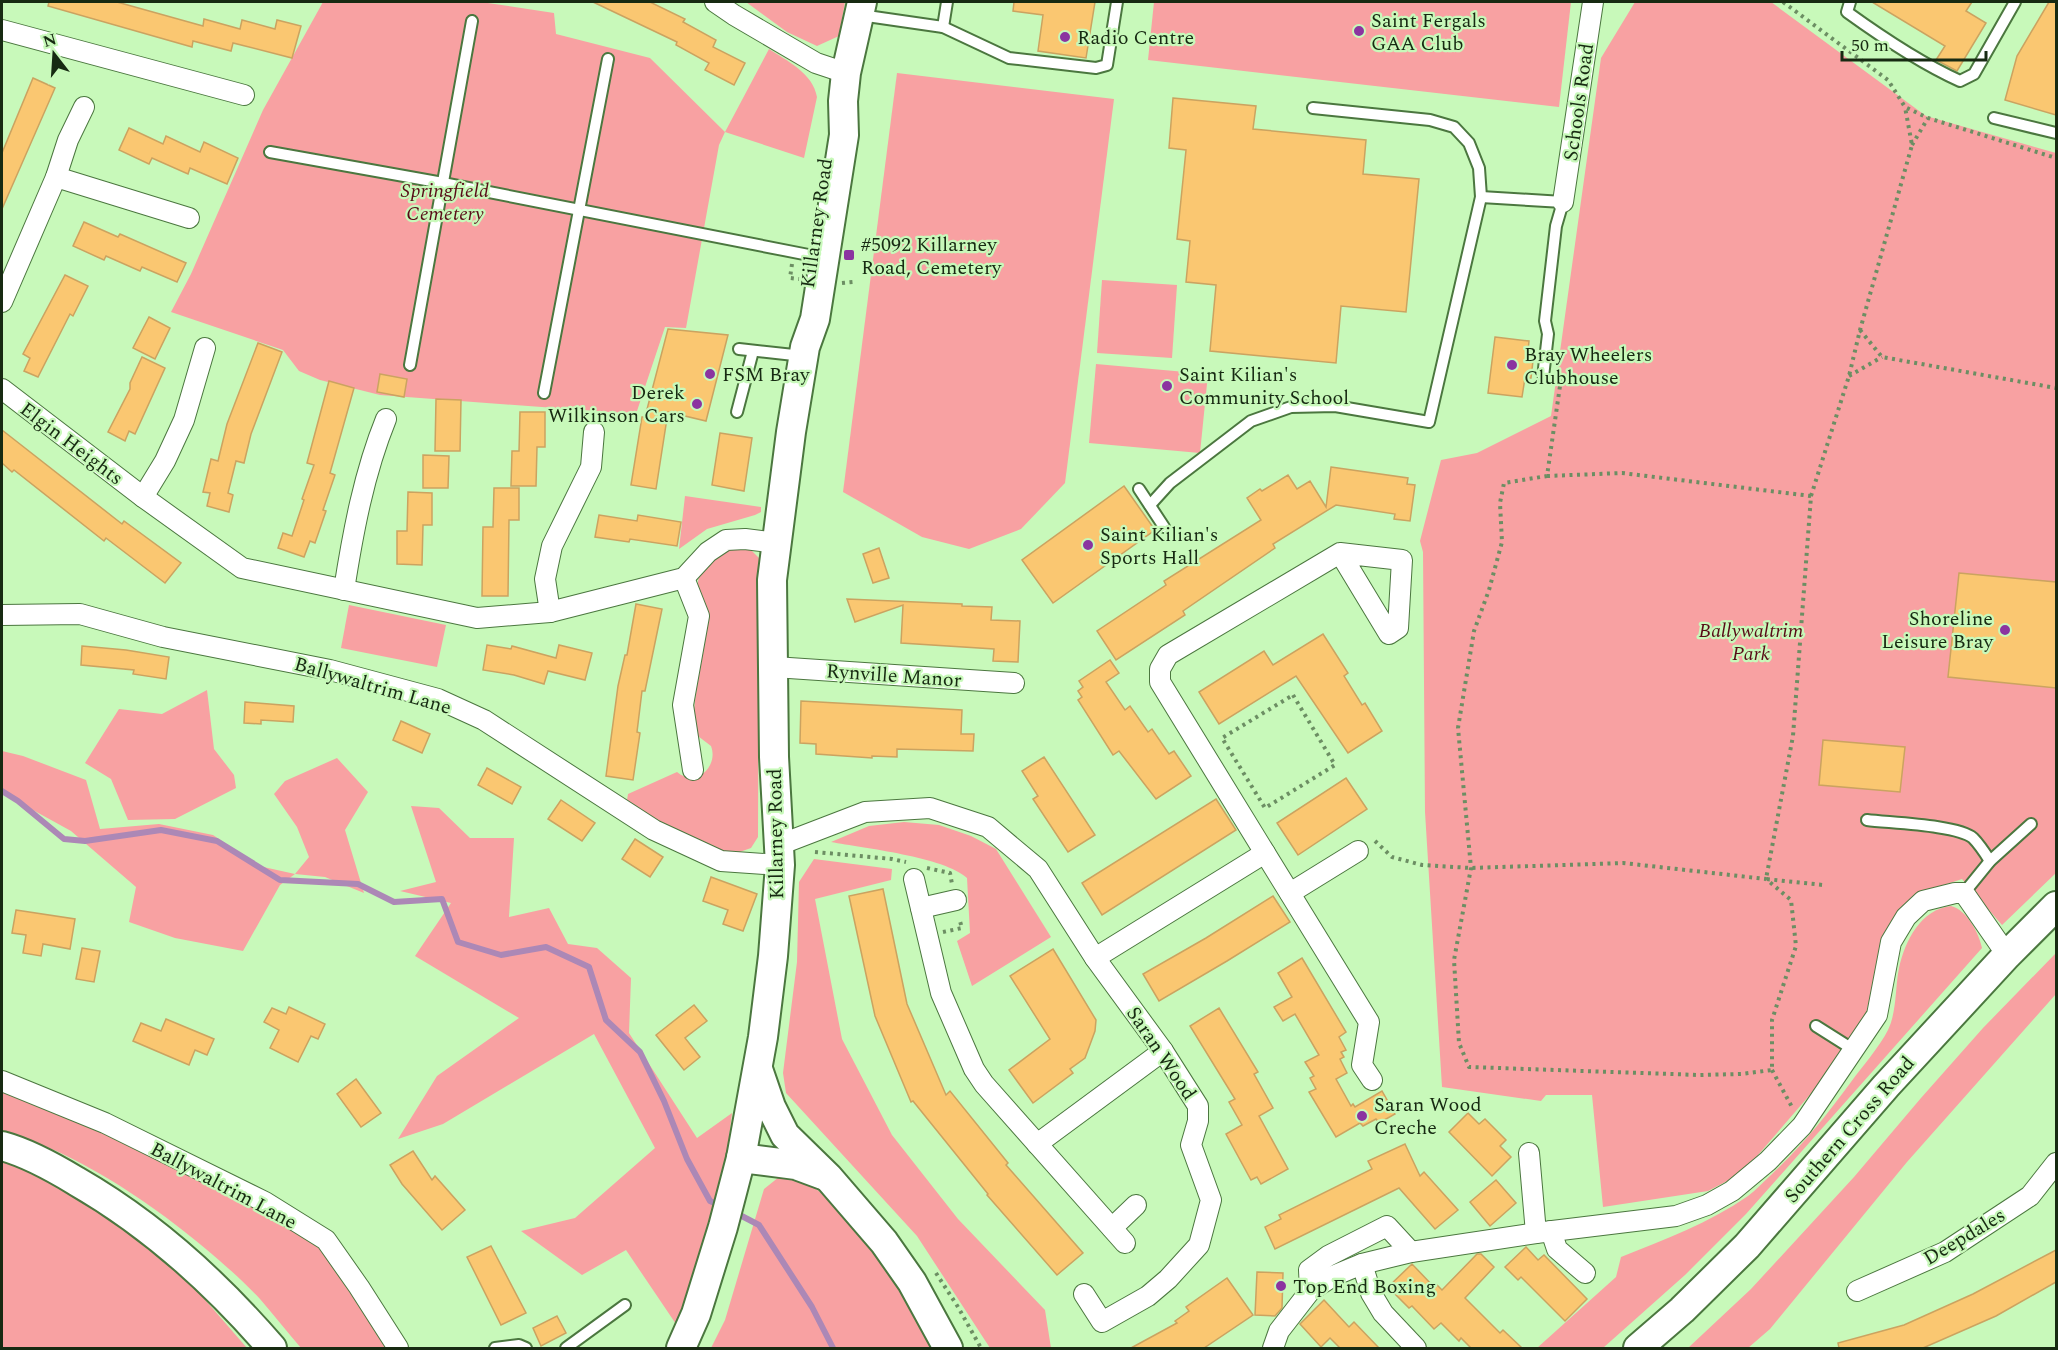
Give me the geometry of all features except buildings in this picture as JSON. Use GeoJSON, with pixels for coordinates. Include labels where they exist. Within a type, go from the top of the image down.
{"type":"FeatureCollection","features":[{"type":"Feature","properties":{"kind":"main road","name":"Killarney Road"},"geometry":{"type":"LineString","coordinates":[[681,1348],[696,1314],[738,1169],[758,1067],[773,956],[779,855],[774,756],[772,580],[804,351],[802,319],[844,135],[844,87],[861,8]]}},
{"type":"Feature","properties":{"kind":"main road","name":"Southern Cross Road"},"geometry":{"type":"LineString","coordinates":[[1638,1348],[1682,1310],[1747,1246],[1886,1086],[2007,955],[2056,906]]}},
{"type":"Feature","properties":{"kind":"main road"},"geometry":{"type":"LineString","coordinates":[[758,1067],[771,1107],[785,1135],[828,1177],[884,1242],[912,1282],[948,1348]]}},
{"type":"Feature","properties":{"kind":"main road"},"geometry":{"type":"LineString","coordinates":[[2,1146],[55,1168],[104,1197],[141,1224],[181,1254],[238,1309],[272,1348]]}},
{"type":"Feature","properties":{"kind":"main road"},"geometry":{"type":"LineString","coordinates":[[738,1169],[796,1166],[828,1177]]}},
{"type":"Feature","properties":{"kind":"street"},"geometry":{"type":"LineString","coordinates":[[715,2],[816,63],[844,87]]}},
{"type":"Feature","properties":{"kind":"street","name":"Schools Road"},"geometry":{"type":"LineString","coordinates":[[1563,202],[1593,2]]}},
{"type":"Feature","properties":{"kind":"street"},"geometry":{"type":"LineString","coordinates":[[2,30],[244,95]]}},
{"type":"Feature","properties":{"kind":"street"},"geometry":{"type":"LineString","coordinates":[[2,302],[84,106]]}},
{"type":"Feature","properties":{"kind":"street"},"geometry":{"type":"LineString","coordinates":[[56,177],[189,218]]}},
{"type":"Feature","properties":{"kind":"street","name":"Elgin Heights"},"geometry":{"type":"LineString","coordinates":[[143,497],[165,461],[184,420],[205,348]]}},
{"type":"Feature","properties":{"kind":"street","name":"Elgin Heights"},"geometry":{"type":"LineString","coordinates":[[2,389],[143,497],[242,568],[477,618],[550,612],[684,578]]}},
{"type":"Feature","properties":{"kind":"street"},"geometry":{"type":"LineString","coordinates":[[344,590],[351,539],[371,459],[386,419]]}},
{"type":"Feature","properties":{"kind":"street"},"geometry":{"type":"LineString","coordinates":[[550,612],[545,579],[552,546],[591,467],[594,432]]}},
{"type":"Feature","properties":{"kind":"street"},"geometry":{"type":"LineString","coordinates":[[693,770],[683,705],[699,616],[684,578],[708,552],[726,540],[745,539],[776,543]]}},
{"type":"Feature","properties":{"kind":"street"},"geometry":{"type":"LineString","coordinates":[[1340,553],[1168,655],[1160,669],[1160,682],[1369,1022],[1362,1065],[1372,1080]]}},
{"type":"Feature","properties":{"kind":"street","name":"Ballywaltrim Lane"},"geometry":{"type":"LineString","coordinates":[[2,615],[80,614],[163,637],[330,670],[438,699],[484,720],[654,830],[721,861],[779,855]]}},
{"type":"Feature","properties":{"kind":"street","name":"Rynville Manor"},"geometry":{"type":"LineString","coordinates":[[774,667],[1014,683]]}},
{"type":"Feature","properties":{"kind":"street","name":"Saran Wood"},"geometry":{"type":"LineString","coordinates":[[779,855],[865,812],[930,808],[988,827],[1038,869],[1095,958],[1163,1051],[1198,1106],[1198,1121],[1191,1145],[1210,1200],[1199,1245],[1168,1279],[1148,1296],[1102,1322],[1084,1294]]}},
{"type":"Feature","properties":{"kind":"street"},"geometry":{"type":"LineString","coordinates":[[1290,893],[1363,844]]}},
{"type":"Feature","properties":{"kind":"street"},"geometry":{"type":"LineString","coordinates":[[1095,958],[1265,853]]}},
{"type":"Feature","properties":{"kind":"street"},"geometry":{"type":"LineString","coordinates":[[914,879],[940,993],[974,1069],[984,1084],[1119,1235],[1136,1205]]}},
{"type":"Feature","properties":{"kind":"street"},"geometry":{"type":"LineString","coordinates":[[1273,1348],[1279,1331],[1310,1290],[1333,1276],[1362,1264],[1411,1252],[1544,1232],[1676,1216],[1707,1205],[1732,1191],[1768,1161],[1802,1126],[1854,1050],[1877,1015],[1891,942],[1905,917],[1923,901],[1964,893],[2007,955]]}},
{"type":"Feature","properties":{"kind":"street"},"geometry":{"type":"LineString","coordinates":[[921,908],[956,900]]}},
{"type":"Feature","properties":{"kind":"street"},"geometry":{"type":"LineString","coordinates":[[1037,1144],[1163,1051]]}},
{"type":"Feature","properties":{"kind":"street","name":"Ballywaltrim Lane"},"geometry":{"type":"LineString","coordinates":[[2,1081],[105,1123],[265,1202],[326,1240],[398,1348]]}},
{"type":"Feature","properties":{"kind":"street"},"geometry":{"type":"LineString","coordinates":[[1529,1153],[1544,1232],[1557,1249],[1585,1273]]}},
{"type":"Feature","properties":{"kind":"street","name":"Deepdales"},"geometry":{"type":"LineString","coordinates":[[1857,1291],[1944,1252],[2030,1196],[2056,1163]]}},
{"type":"Feature","properties":{"kind":"street"},"geometry":{"type":"LineString","coordinates":[[1310,1290],[1309,1270],[1328,1256],[1387,1226],[1411,1252]]}},
{"type":"Feature","properties":{"kind":"street"},"geometry":{"type":"LineString","coordinates":[[1362,1264],[1371,1293],[1383,1313],[1416,1348]]}},
{"type":"Feature","properties":{"kind":"lane"},"geometry":{"type":"LineString","coordinates":[[943,27],[947,2]]}},
{"type":"Feature","properties":{"kind":"lane"},"geometry":{"type":"LineString","coordinates":[[861,8],[943,27],[1010,57],[1096,68],[1107,65],[1117,2]]}},
{"type":"Feature","properties":{"kind":"lane"},"geometry":{"type":"LineString","coordinates":[[1850,2],[1847,12],[1873,31],[1934,69],[1960,81],[1974,74],[2015,2]]}},
{"type":"Feature","properties":{"kind":"lane"},"geometry":{"type":"LineString","coordinates":[[410,365],[472,21]]}},
{"type":"Feature","properties":{"kind":"lane"},"geometry":{"type":"LineString","coordinates":[[543,393],[608,59]]}},
{"type":"Feature","properties":{"kind":"lane"},"geometry":{"type":"LineString","coordinates":[[1150,505],[1170,483],[1251,421],[1291,407],[1335,406],[1430,422],[1481,197],[1479,168],[1470,144],[1454,127],[1430,120],[1313,108]]}},
{"type":"Feature","properties":{"kind":"lane"},"geometry":{"type":"LineString","coordinates":[[1994,118],[2056,133]]}},
{"type":"Feature","properties":{"kind":"lane"},"geometry":{"type":"LineString","coordinates":[[270,152],[818,256]]}},
{"type":"Feature","properties":{"kind":"lane"},"geometry":{"type":"LineString","coordinates":[[1481,197],[1563,202],[1556,226],[1545,321],[1548,334],[1544,377]]}},
{"type":"Feature","properties":{"kind":"lane"},"geometry":{"type":"LineString","coordinates":[[739,349],[804,351]]}},
{"type":"Feature","properties":{"kind":"lane"},"geometry":{"type":"LineString","coordinates":[[737,412],[753,351]]}},
{"type":"Feature","properties":{"kind":"lane"},"geometry":{"type":"LineString","coordinates":[[1139,489],[1164,527]]}},
{"type":"Feature","properties":{"kind":"lane"},"geometry":{"type":"LineString","coordinates":[[1867,820],[1950,828],[1972,837],[1990,861]]}},
{"type":"Feature","properties":{"kind":"lane"},"geometry":{"type":"LineString","coordinates":[[1964,893],[1990,861],[2031,824]]}},
{"type":"Feature","properties":{"kind":"lane"},"geometry":{"type":"LineString","coordinates":[[1816,1026],[1854,1050]]}},
{"type":"Feature","properties":{"kind":"lane"},"geometry":{"type":"LineString","coordinates":[[566,1348],[625,1305]]}},
{"type":"Feature","properties":{"kind":"lane"},"geometry":{"type":"LineString","coordinates":[[495,1348],[519,1345],[526,1348]]}},
{"type":"Feature","properties":{"kind":"path"},"geometry":{"type":"LineString","coordinates":[[1783,2],[1888,80],[1905,107],[1912,145]]}},
{"type":"Feature","properties":{"kind":"path"},"geometry":{"type":"LineString","coordinates":[[1905,107],[1928,117],[2056,158]]}},
{"type":"Feature","properties":{"kind":"path"},"geometry":{"type":"LineString","coordinates":[[1766,879],[1793,735],[1811,496],[1849,376],[1912,145],[1928,117]]}},
{"type":"Feature","properties":{"kind":"path"},"geometry":{"type":"LineString","coordinates":[[1860,330],[1882,357]]}},
{"type":"Feature","properties":{"kind":"path"},"geometry":{"type":"LineString","coordinates":[[1849,376],[1882,357],[2056,388]]}},
{"type":"Feature","properties":{"kind":"path"},"geometry":{"type":"LineString","coordinates":[[1544,377],[1561,379],[1547,476]]}},
{"type":"Feature","properties":{"kind":"path"},"geometry":{"type":"LineString","coordinates":[[1772,1070],[1741,1074],[1700,1075],[1469,1067],[1460,1043],[1454,960],[1471,868],[1458,728],[1474,631],[1490,590],[1502,542],[1500,503],[1504,483],[1547,476],[1622,473],[1811,496]]}},
{"type":"Feature","properties":{"kind":"path"},"geometry":{"type":"LineString","coordinates":[[1293,695],[1335,765],[1264,807],[1222,738],[1293,695]]}},
{"type":"Feature","properties":{"kind":"path"},"geometry":{"type":"LineString","coordinates":[[1363,844],[1392,857],[1422,865],[1471,868],[1623,863],[1823,885]]}},
{"type":"Feature","properties":{"kind":"path"},"geometry":{"type":"LineString","coordinates":[[1766,879],[1791,900],[1796,946],[1772,1020],[1772,1070],[1802,1126]]}},
{"type":"Feature","properties":{"kind":"green space","name":"Springfield Cemetery"},"geometry":{"type":"Polygon","coordinates":[[[323,2],[481,2],[554,13],[556,34],[650,58],[725,132],[719,145],[686,328],[665,327],[636,414],[380,395],[320,380],[299,371],[283,350],[171,312],[191,274],[263,110],[323,2]]]}},
{"type":"Feature","properties":{"kind":"green space"},"geometry":{"type":"Polygon","coordinates":[[[746,2],[845,2],[839,36],[817,46],[787,32],[746,2]]]}},
{"type":"Feature","properties":{"kind":"green space","name":"Saint Fergals GAA Club"},"geometry":{"type":"Polygon","coordinates":[[[1154,2],[1571,2],[1559,107],[1148,60],[1154,2]]]}},
{"type":"Feature","properties":{"kind":"green space","name":"Ballywaltrim Park"},"geometry":{"type":"Polygon","coordinates":[[[1635,2],[1771,2],[1926,116],[2056,153],[2056,873],[2002,925],[1962,879],[1914,895],[1885,938],[1865,1017],[1833,1068],[1752,1162],[1731,1179],[1708,1191],[1603,1207],[1592,1095],[1546,1095],[1541,1101],[1442,1087],[1425,812],[1423,552],[1420,541],[1441,460],[1477,453],[1551,416],[1601,58],[1635,2]]]}},
{"type":"Feature","properties":{"kind":"green space"},"geometry":{"type":"Polygon","coordinates":[[[769,49],[805,74],[815,89],[817,97],[804,158],[725,132],[769,49]]]}},
{"type":"Feature","properties":{"kind":"green space"},"geometry":{"type":"Polygon","coordinates":[[[897,73],[1114,99],[1065,483],[1021,529],[969,549],[922,537],[843,492],[897,73]]]}},
{"type":"Feature","properties":{"kind":"green space"},"geometry":{"type":"Polygon","coordinates":[[[1102,280],[1177,285],[1172,358],[1097,353],[1102,280]]]}},
{"type":"Feature","properties":{"kind":"green space"},"geometry":{"type":"Polygon","coordinates":[[[1096,364],[1208,374],[1200,453],[1089,443],[1096,364]]]}},
{"type":"Feature","properties":{"kind":"green space"},"geometry":{"type":"Polygon","coordinates":[[[685,496],[761,507],[761,512],[707,529],[679,549],[685,496]]]}},
{"type":"Feature","properties":{"kind":"green space"},"geometry":{"type":"Polygon","coordinates":[[[737,547],[751,550],[759,558],[758,837],[751,848],[731,855],[626,807],[628,794],[677,772],[691,778],[698,776],[709,768],[712,761],[711,746],[694,733],[694,705],[707,622],[698,582],[702,569],[716,550],[737,547]]]}},
{"type":"Feature","properties":{"kind":"green space"},"geometry":{"type":"Polygon","coordinates":[[[349,605],[446,625],[437,667],[341,648],[349,605]]]}},
{"type":"Feature","properties":{"kind":"green space"},"geometry":{"type":"Polygon","coordinates":[[[207,690],[214,749],[234,775],[236,788],[175,819],[128,820],[111,779],[85,763],[119,709],[162,714],[207,690]]]}},
{"type":"Feature","properties":{"kind":"green space"},"geometry":{"type":"Polygon","coordinates":[[[2,751],[23,756],[86,780],[100,829],[159,824],[213,835],[259,866],[295,874],[280,885],[243,951],[175,938],[129,922],[136,887],[71,831],[2,793],[2,751]]]}},
{"type":"Feature","properties":{"kind":"green space"},"geometry":{"type":"Polygon","coordinates":[[[337,758],[368,792],[345,830],[364,893],[325,877],[295,874],[309,857],[297,827],[274,794],[285,781],[337,758]]]}},
{"type":"Feature","properties":{"kind":"green space"},"geometry":{"type":"Polygon","coordinates":[[[411,806],[439,808],[470,838],[514,838],[509,917],[549,908],[568,944],[597,948],[631,978],[629,1033],[697,1138],[732,1113],[720,1212],[678,1327],[626,1250],[582,1275],[521,1231],[575,1218],[655,1148],[594,1034],[443,1124],[398,1139],[437,1076],[519,1018],[415,956],[451,903],[400,891],[436,882],[411,806]]]}},
{"type":"Feature","properties":{"kind":"green space"},"geometry":{"type":"Polygon","coordinates":[[[904,822],[939,825],[971,836],[996,849],[1051,937],[972,986],[957,941],[970,933],[967,878],[941,864],[923,859],[831,842],[869,826],[904,822]]]}},
{"type":"Feature","properties":{"kind":"green space"},"geometry":{"type":"Polygon","coordinates":[[[814,859],[892,869],[891,880],[815,899],[842,1039],[892,1135],[958,1219],[1045,1310],[1051,1348],[990,1348],[917,1236],[786,1093],[783,1073],[797,962],[799,882],[814,859]]]}},
{"type":"Feature","properties":{"kind":"green space"},"geometry":{"type":"Polygon","coordinates":[[[1951,906],[1967,917],[1982,948],[1746,1214],[1685,1275],[1603,1348],[1537,1348],[1616,1277],[1621,1257],[1686,1230],[1733,1206],[1754,1191],[1793,1153],[1833,1107],[1876,1050],[1888,1030],[1893,1015],[1902,958],[1910,937],[1931,913],[1951,906]]]}},
{"type":"Feature","properties":{"kind":"green space"},"geometry":{"type":"Polygon","coordinates":[[[2056,953],[2056,994],[1907,1162],[1770,1329],[1748,1348],[1688,1348],[1751,1289],[1854,1177],[1983,1028],[2056,953]]]}},
{"type":"Feature","properties":{"kind":"green space"},"geometry":{"type":"Polygon","coordinates":[[[2,1090],[102,1132],[253,1203],[313,1242],[336,1265],[387,1348],[301,1348],[260,1299],[174,1223],[105,1177],[69,1157],[35,1142],[2,1132],[2,1090]]]}},
{"type":"Feature","properties":{"kind":"green space"},"geometry":{"type":"Polygon","coordinates":[[[2,1161],[40,1171],[174,1264],[247,1348],[2,1348],[2,1161]]]}},
{"type":"Feature","properties":{"kind":"green space"},"geometry":{"type":"Polygon","coordinates":[[[788,1175],[813,1187],[848,1218],[896,1283],[931,1348],[711,1348],[725,1320],[764,1189],[779,1177],[788,1175]]]}},
{"type":"Feature","properties":{"kind":"waterway"},"geometry":{"type":"LineString","coordinates":[[2,791],[18,801],[64,839],[85,841],[161,830],[217,841],[280,880],[358,884],[394,902],[442,899],[458,942],[501,955],[546,947],[589,967],[606,1020],[640,1052],[664,1101],[687,1159],[710,1201],[721,1206]]}},
{"type":"Feature","properties":{"kind":"waterway"},"geometry":{"type":"LineString","coordinates":[[736,1213],[759,1225],[812,1307],[833,1348]]}},
{"type":"Feature","properties":{"kind":"place","name":"Saint Fergals GAA Club"},"geometry":{"type":"Point","coordinates":[1359,31]}},
{"type":"Feature","properties":{"kind":"place","name":"Radio Centre"},"geometry":{"type":"Point","coordinates":[1065,37]}},
{"type":"Feature","properties":{"kind":"place","name":"#5092 Killarney Road, Cemetery"},"geometry":{"type":"Point","coordinates":[849,255]}},
{"type":"Feature","properties":{"kind":"place","name":"Bray Wheelers Clubhouse"},"geometry":{"type":"Point","coordinates":[1512,365]}},
{"type":"Feature","properties":{"kind":"place","name":"FSM Bray"},"geometry":{"type":"Point","coordinates":[710,374]}},
{"type":"Feature","properties":{"kind":"place","name":"Saint Kilian's Community School"},"geometry":{"type":"Point","coordinates":[1167,386]}},
{"type":"Feature","properties":{"kind":"place","name":"Derek Wilkinson Cars"},"geometry":{"type":"Point","coordinates":[697,404]}},
{"type":"Feature","properties":{"kind":"place","name":"Saint Kilian's Sports Hall"},"geometry":{"type":"Point","coordinates":[1088,545]}},
{"type":"Feature","properties":{"kind":"place","name":"Shoreline Leisure Bray"},"geometry":{"type":"Point","coordinates":[2005,630]}},
{"type":"Feature","properties":{"kind":"place","name":"Saran Wood Creche"},"geometry":{"type":"Point","coordinates":[1362,1116]}},
{"type":"Feature","properties":{"kind":"place","name":"Top End Boxing"},"geometry":{"type":"Point","coordinates":[1281,1286]}}]}
